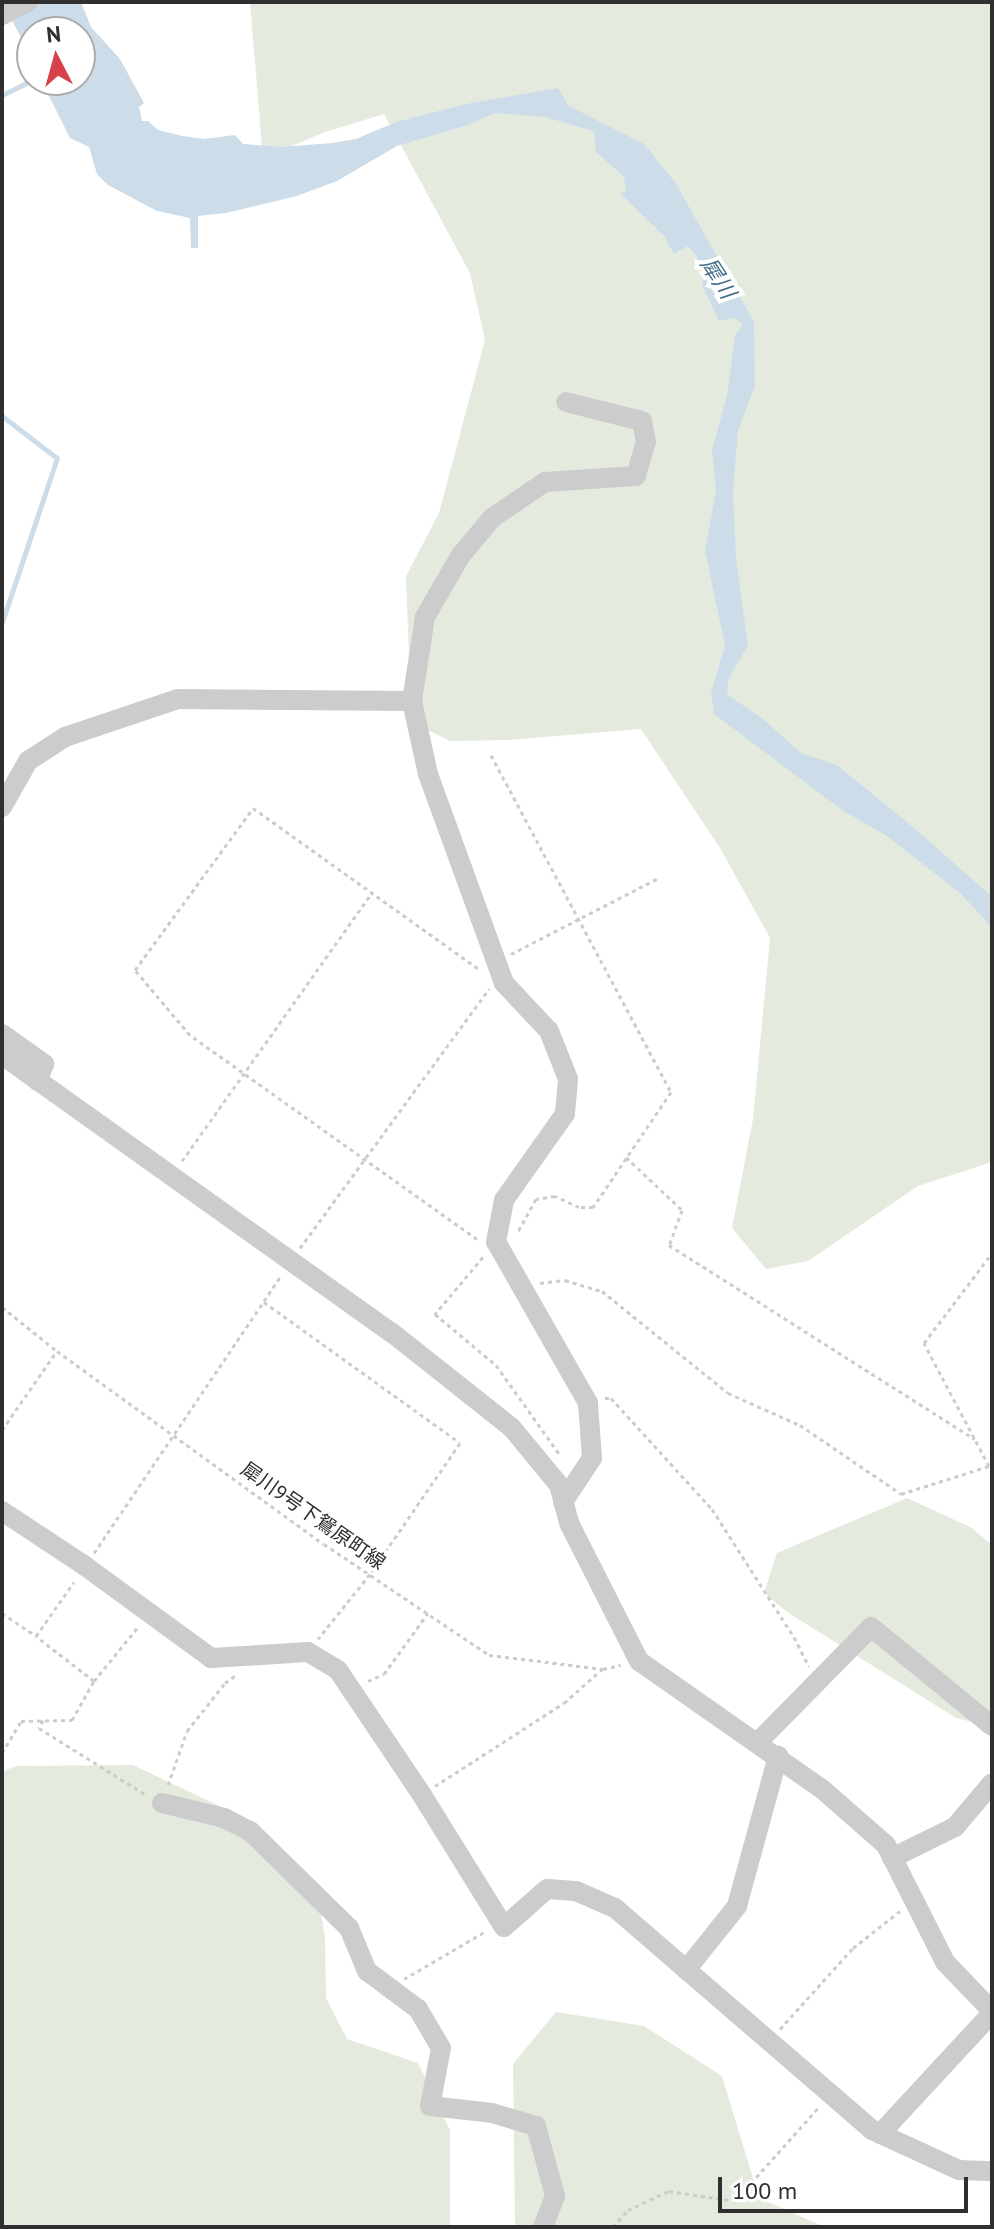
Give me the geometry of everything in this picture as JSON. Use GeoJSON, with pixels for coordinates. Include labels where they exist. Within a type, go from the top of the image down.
{"type":"FeatureCollection","features":[{"type":"Feature","properties":{"kind":"street"},"geometry":{"type":"LineString","coordinates":[[2,15],[28,2]]}},
{"type":"Feature","properties":{"kind":"street"},"geometry":{"type":"LineString","coordinates":[[563,1502],[592,1458],[585,1398],[496,1242],[504,1200],[565,1114],[568,1079],[549,1031],[498,975],[428,774],[412,701],[425,617],[461,555],[492,518],[545,482],[636,476],[646,442],[642,421],[566,402]]}},
{"type":"Feature","properties":{"kind":"street"},"geometry":{"type":"LineString","coordinates":[[2,807],[28,761],[65,737],[178,699],[412,701]]}},
{"type":"Feature","properties":{"kind":"street"},"geometry":{"type":"LineString","coordinates":[[2,1034],[44,1064],[34,1079]]}},
{"type":"Feature","properties":{"kind":"street"},"geometry":{"type":"LineString","coordinates":[[2,1055],[289,1263],[391,1332],[512,1428],[559,1485],[590,1567],[639,1661],[778,1756],[851,1812],[886,1845],[945,1962],[992,2012],[880,2134]]}},
{"type":"Feature","properties":{"kind":"street"},"geometry":{"type":"LineString","coordinates":[[2,1511],[85,1566],[211,1658],[308,1652],[338,1670],[422,1795],[504,1927],[547,1889],[576,1891],[615,1908],[880,2134],[959,2170],[992,2171]]}},
{"type":"Feature","properties":{"kind":"street"},"geometry":{"type":"LineString","coordinates":[[758,1742],[871,1627],[992,1726]]}},
{"type":"Feature","properties":{"kind":"street"},"geometry":{"type":"LineString","coordinates":[[686,1970],[737,1906],[778,1756]]}},
{"type":"Feature","properties":{"kind":"street"},"geometry":{"type":"LineString","coordinates":[[892,1858],[955,1827],[992,1783]]}},
{"type":"Feature","properties":{"kind":"street"},"geometry":{"type":"LineString","coordinates":[[162,1803],[224,1818],[250,1831],[349,1928],[367,1971],[387,1989],[418,2009],[441,2048],[430,2106],[492,2113],[536,2126],[555,2196],[543,2227]]}},
{"type":"Feature","properties":{"kind":"path"},"geometry":{"type":"LineString","coordinates":[[491,755],[671,1092],[593,1207],[579,1207],[555,1196],[536,1199],[518,1232]]}},
{"type":"Feature","properties":{"kind":"path"},"geometry":{"type":"LineString","coordinates":[[496,1242],[483,1243],[190,1035],[135,970],[253,808],[372,893],[498,975]]}},
{"type":"Feature","properties":{"kind":"path"},"geometry":{"type":"LineString","coordinates":[[36,1636],[176,1435],[289,1263],[498,975],[580,921],[658,878]]}},
{"type":"Feature","properties":{"kind":"path"},"geometry":{"type":"LineString","coordinates":[[171,1176],[372,893]]}},
{"type":"Feature","properties":{"kind":"path"},"geometry":{"type":"LineString","coordinates":[[626,1157],[682,1210],[669,1245],[975,1439]]}},
{"type":"Feature","properties":{"kind":"path"},"geometry":{"type":"LineString","coordinates":[[496,1242],[435,1314],[496,1365],[565,1463]]}},
{"type":"Feature","properties":{"kind":"path"},"geometry":{"type":"LineString","coordinates":[[520,1286],[565,1280],[602,1291],[728,1393],[800,1425],[901,1494],[991,1466],[924,1343],[992,1253]]}},
{"type":"Feature","properties":{"kind":"path"},"geometry":{"type":"LineString","coordinates":[[263,1302],[460,1443],[370,1574],[308,1652]]}},
{"type":"Feature","properties":{"kind":"path","name":"犀川9号下鴛原町線"},"geometry":{"type":"LineString","coordinates":[[2,1307],[57,1351],[489,1655],[603,1669],[639,1661]]}},
{"type":"Feature","properties":{"kind":"path"},"geometry":{"type":"LineString","coordinates":[[2,1430],[57,1351]]}},
{"type":"Feature","properties":{"kind":"path"},"geometry":{"type":"LineString","coordinates":[[585,1398],[611,1398],[712,1509],[794,1637],[817,1682]]}},
{"type":"Feature","properties":{"kind":"path"},"geometry":{"type":"LineString","coordinates":[[2,1613],[94,1681]]}},
{"type":"Feature","properties":{"kind":"path"},"geometry":{"type":"LineString","coordinates":[[2,1753],[21,1721],[72,1720],[94,1681],[150,1613]]}},
{"type":"Feature","properties":{"kind":"path"},"geometry":{"type":"LineString","coordinates":[[350,1689],[384,1674],[428,1613]]}},
{"type":"Feature","properties":{"kind":"path"},"geometry":{"type":"LineString","coordinates":[[422,1795],[564,1703],[603,1669]]}},
{"type":"Feature","properties":{"kind":"path"},"geometry":{"type":"LineString","coordinates":[[43,1720],[39,1728],[162,1803],[187,1731],[225,1683],[242,1672]]}},
{"type":"Feature","properties":{"kind":"path"},"geometry":{"type":"LineString","coordinates":[[769,2041],[853,1948],[912,1901]]}},
{"type":"Feature","properties":{"kind":"path"},"geometry":{"type":"LineString","coordinates":[[387,1989],[500,1922]]}},
{"type":"Feature","properties":{"kind":"path"},"geometry":{"type":"LineString","coordinates":[[613,2227],[628,2210],[669,2191],[735,2201],[831,2095]]}},
{"type":"Feature","properties":{"kind":"shaded area"},"geometry":{"type":"Polygon","coordinates":[[[250,2],[992,2],[992,1162],[918,1186],[808,1261],[766,1269],[732,1228],[753,1119],[770,938],[720,848],[641,729],[507,740],[450,741],[405,719],[409,658],[406,576],[439,513],[485,340],[470,273],[384,114],[325,132],[263,158],[250,2]]]}},
{"type":"Feature","properties":{"kind":"shaded area"},"geometry":{"type":"Polygon","coordinates":[[[907,1498],[970,1527],[992,1545],[992,1727],[956,1718],[787,1612],[764,1593],[777,1553],[907,1498]]]}},
{"type":"Feature","properties":{"kind":"shaded area"},"geometry":{"type":"Polygon","coordinates":[[[133,1765],[232,1812],[316,1882],[325,1938],[326,1998],[347,2039],[418,2063],[450,2130],[450,2227],[2,2227],[2,1772],[16,1766],[133,1765]]]}},
{"type":"Feature","properties":{"kind":"shaded area"},"geometry":{"type":"Polygon","coordinates":[[[556,2012],[644,2026],[722,2076],[759,2198],[825,2227],[515,2227],[513,2064],[556,2012]]]}},
{"type":"Feature","properties":{"kind":"water"},"geometry":{"type":"Polygon","coordinates":[[[42,2],[81,2],[87,16],[16,16],[16,28],[10,17],[42,2]]]}},
{"type":"Feature","properties":{"kind":"water","name":"犀川"},"geometry":{"type":"Polygon","coordinates":[[[96,33],[120,59],[144,103],[139,107],[142,121],[148,121],[158,130],[182,136],[204,139],[235,135],[243,144],[281,147],[332,143],[356,139],[396,122],[466,104],[558,88],[569,106],[644,144],[675,182],[754,322],[755,385],[738,431],[733,492],[736,557],[748,646],[729,677],[727,694],[764,720],[801,753],[837,765],[920,833],[992,897],[992,927],[960,893],[887,836],[842,810],[714,714],[711,693],[725,645],[705,551],[716,491],[712,450],[727,396],[735,335],[743,325],[735,318],[719,321],[703,287],[697,256],[688,246],[674,254],[664,236],[620,193],[626,192],[624,177],[596,152],[594,131],[545,117],[494,113],[471,124],[397,146],[337,181],[297,196],[226,213],[198,216],[198,248],[191,248],[190,218],[157,211],[108,185],[97,174],[89,147],[70,138],[49,96],[96,96],[96,33]]]}},
{"type":"Feature","properties":{"kind":"waterway"},"geometry":{"type":"LineString","coordinates":[[2,95],[16,88]]}},
{"type":"Feature","properties":{"kind":"waterway"},"geometry":{"type":"LineString","coordinates":[[2,416],[57,458],[2,622]]}}]}
